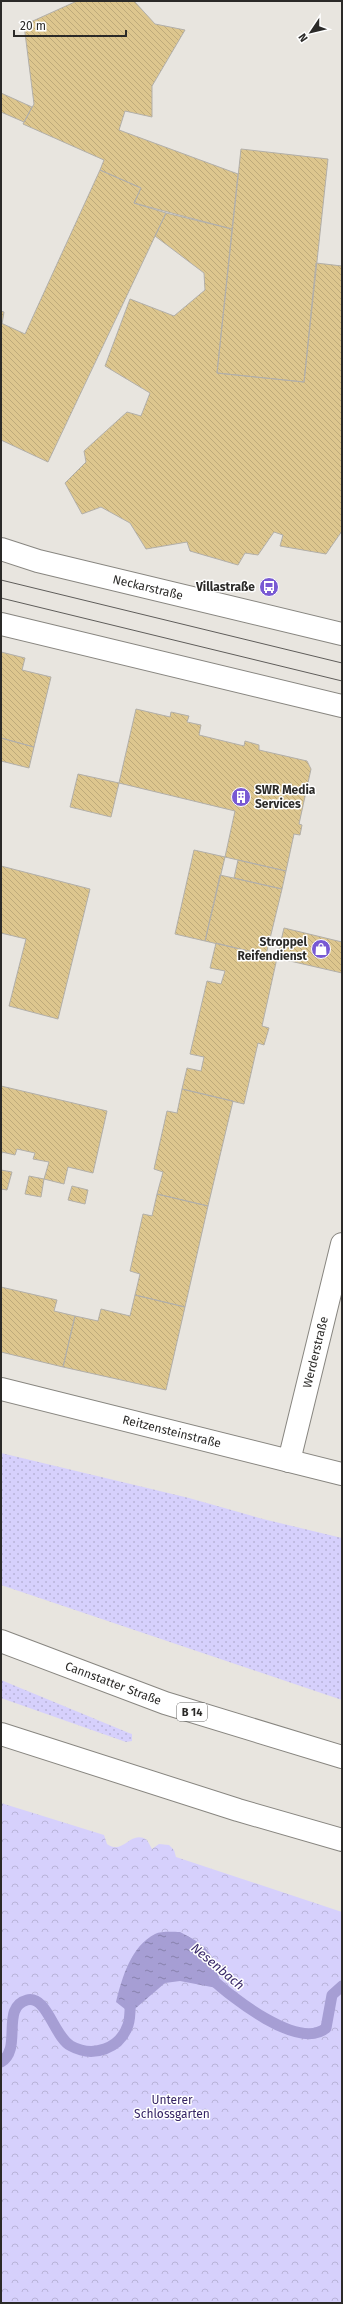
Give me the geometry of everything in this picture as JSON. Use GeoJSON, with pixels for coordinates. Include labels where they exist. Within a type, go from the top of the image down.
{"type":"FeatureCollection","features":[{"type":"Feature","properties":{"kind":"street","name":"Neckarstraße"},"geometry":{"type":"LineString","coordinates":[[1,549],[38,561],[342,634]]}},
{"type":"Feature","properties":{"kind":"street"},"geometry":{"type":"LineString","coordinates":[[1,624],[342,706]]}},
{"type":"Feature","properties":{"kind":"street","name":"Werderstraße"},"geometry":{"type":"LineString","coordinates":[[289,1461],[342,1244]]}},
{"type":"Feature","properties":{"kind":"street","name":"Reitzensteinstraße"},"geometry":{"type":"LineString","coordinates":[[1,1389],[342,1474]]}},
{"type":"Feature","properties":{"kind":"street","name":"Cannstatter Straße"},"geometry":{"type":"LineString","coordinates":[[1,1641],[165,1703],[342,1757]]}},
{"type":"Feature","properties":{"kind":"street"},"geometry":{"type":"LineString","coordinates":[[1,1734],[230,1808],[342,1840]]}},
{"type":"Feature","properties":{"kind":"green space"},"geometry":{"type":"Polygon","coordinates":[[[1,1453],[189,1498],[263,1519],[342,1538],[342,1700],[1,1585],[1,1453]]]}},
{"type":"Feature","properties":{"kind":"green space"},"geometry":{"type":"Polygon","coordinates":[[[1,1680],[132,1734],[132,1741],[126,1742],[1,1698],[1,1680]]]}},
{"type":"Feature","properties":{"kind":"green space","name":"Unterer Schlossgarten"},"geometry":{"type":"Polygon","coordinates":[[[1,1803],[104,1835],[107,1844],[113,1847],[118,1847],[136,1838],[147,1840],[152,1849],[159,1844],[169,1845],[174,1850],[176,1857],[342,1912],[342,2303],[1,2303],[1,1803]]]}},
{"type":"Feature","properties":{"kind":"water"},"geometry":{"type":"Polygon","coordinates":[[[164,1932],[180,1932],[199,1943],[210,1954],[217,1968],[222,1989],[180,1981],[165,1983],[130,2013],[116,2002],[121,1983],[134,1954],[147,1939],[155,1934],[164,1932]]]}},
{"type":"Feature","properties":{"kind":"building"},"geometry":{"type":"Polygon","coordinates":[[[77,1],[134,1],[155,24],[185,30],[152,86],[152,117],[125,111],[119,130],[238,174],[232,229],[134,203],[141,188],[100,170],[104,160],[23,124],[34,104],[24,25],[77,1]]]}},
{"type":"Feature","properties":{"kind":"building"},"geometry":{"type":"Polygon","coordinates":[[[1,93],[32,107],[24,122],[1,112],[1,93]]]}},
{"type":"Feature","properties":{"kind":"building"},"geometry":{"type":"Polygon","coordinates":[[[241,149],[328,159],[304,382],[217,373],[241,149]]]}},
{"type":"Feature","properties":{"kind":"building"},"geometry":{"type":"Polygon","coordinates":[[[100,170],[141,188],[134,203],[166,213],[48,462],[1,440],[1,323],[25,334],[100,170]]]}},
{"type":"Feature","properties":{"kind":"building"},"geometry":{"type":"Polygon","coordinates":[[[166,213],[232,229],[217,373],[304,382],[316,263],[342,266],[342,531],[326,554],[280,546],[283,535],[274,532],[258,555],[245,553],[238,565],[190,551],[187,542],[146,549],[130,523],[101,507],[82,514],[65,483],[86,462],[84,451],[127,412],[141,416],[150,393],[105,366],[130,299],[174,316],[205,290],[204,273],[155,236],[166,213]]]}},
{"type":"Feature","properties":{"kind":"building"},"geometry":{"type":"Polygon","coordinates":[[[1,311],[4,312],[2,324],[1,323],[1,311]]]}},
{"type":"Feature","properties":{"kind":"building"},"geometry":{"type":"Polygon","coordinates":[[[1,652],[25,658],[22,670],[51,677],[34,747],[1,738],[1,652]]]}},
{"type":"Feature","properties":{"kind":"building","name":"SWR Media Services"},"geometry":{"type":"Polygon","coordinates":[[[136,709],[170,717],[171,712],[189,716],[187,722],[201,725],[199,735],[244,746],[245,741],[259,745],[259,750],[307,761],[311,769],[299,824],[302,825],[300,835],[294,834],[286,871],[225,857],[235,811],[119,783],[136,709]]]}},
{"type":"Feature","properties":{"kind":"building"},"geometry":{"type":"Polygon","coordinates":[[[1,738],[34,747],[29,768],[1,761],[1,738]]]}},
{"type":"Feature","properties":{"kind":"building"},"geometry":{"type":"Polygon","coordinates":[[[78,774],[119,783],[111,817],[70,807],[78,774]]]}},
{"type":"Feature","properties":{"kind":"building"},"geometry":{"type":"Polygon","coordinates":[[[194,850],[225,857],[205,941],[175,934],[194,850]]]}},
{"type":"Feature","properties":{"kind":"building"},"geometry":{"type":"Polygon","coordinates":[[[238,860],[286,871],[282,889],[234,878],[238,860]]]}},
{"type":"Feature","properties":{"kind":"building"},"geometry":{"type":"Polygon","coordinates":[[[1,866],[90,889],[58,1019],[9,1006],[26,939],[1,933],[1,866]]]}},
{"type":"Feature","properties":{"kind":"building"},"geometry":{"type":"Polygon","coordinates":[[[220,875],[282,889],[266,955],[205,941],[220,875]]]}},
{"type":"Feature","properties":{"kind":"building"},"geometry":{"type":"Polygon","coordinates":[[[284,928],[342,942],[342,973],[277,958],[284,928]]]}},
{"type":"Feature","properties":{"kind":"building"},"geometry":{"type":"Polygon","coordinates":[[[216,943],[277,958],[262,1026],[269,1028],[264,1045],[258,1043],[244,1104],[182,1089],[187,1068],[201,1071],[204,1057],[190,1054],[207,981],[221,984],[225,971],[210,968],[216,943]]]}},
{"type":"Feature","properties":{"kind":"building"},"geometry":{"type":"Polygon","coordinates":[[[1,1086],[107,1111],[93,1173],[68,1167],[64,1184],[44,1179],[49,1162],[33,1159],[35,1153],[17,1149],[15,1155],[2,1152],[1,1157],[1,1086]]]}},
{"type":"Feature","properties":{"kind":"building"},"geometry":{"type":"Polygon","coordinates":[[[182,1089],[233,1101],[208,1206],[157,1194],[163,1172],[154,1169],[167,1111],[177,1113],[182,1089]]]}},
{"type":"Feature","properties":{"kind":"building"},"geometry":{"type":"Polygon","coordinates":[[[1,1170],[12,1172],[7,1190],[1,1189],[1,1170]]]}},
{"type":"Feature","properties":{"kind":"building"},"geometry":{"type":"Polygon","coordinates":[[[29,1176],[44,1179],[41,1197],[25,1194],[29,1176]]]}},
{"type":"Feature","properties":{"kind":"building"},"geometry":{"type":"Polygon","coordinates":[[[72,1186],[88,1190],[85,1204],[68,1200],[72,1186]]]}},
{"type":"Feature","properties":{"kind":"building"},"geometry":{"type":"Polygon","coordinates":[[[157,1194],[208,1206],[185,1307],[135,1295],[140,1274],[130,1271],[143,1214],[152,1216],[157,1194]]]}},
{"type":"Feature","properties":{"kind":"building"},"geometry":{"type":"Polygon","coordinates":[[[1,1287],[57,1300],[54,1311],[75,1316],[63,1367],[1,1352],[1,1287]]]}},
{"type":"Feature","properties":{"kind":"building"},"geometry":{"type":"Polygon","coordinates":[[[135,1295],[185,1307],[166,1390],[63,1367],[75,1316],[98,1321],[101,1309],[130,1316],[135,1295]]]}},
{"type":"Feature","properties":{"kind":"waterway","name":"Nesenbach"},"geometry":{"type":"LineString","coordinates":[[212,1979],[234,1997],[266,2019],[299,2033],[314,2033],[326,2028],[332,1995],[342,1986]]}},
{"type":"Feature","properties":{"kind":"waterway","name":"Nesenbach"},"geometry":{"type":"LineString","coordinates":[[1,2062],[7,2056],[11,2048],[13,2019],[19,2004],[27,2000],[34,2000],[45,2010],[65,2041],[71,2046],[79,2050],[97,2051],[112,2045],[119,2040],[124,2033],[130,2018],[130,1997]]}},
{"type":"Feature","properties":{"kind":"tram line"},"geometry":{"type":"LineString","coordinates":[[1,580],[342,663]]}},
{"type":"Feature","properties":{"kind":"tram line"},"geometry":{"type":"LineString","coordinates":[[1,598],[342,681]]}},
{"type":"Feature","properties":{"kind":"place","name":"Villastraße"},"geometry":{"type":"Point","coordinates":[269,587]}},
{"type":"Feature","properties":{"kind":"place","name":"SWR Media Services"},"geometry":{"type":"Point","coordinates":[241,797]}},
{"type":"Feature","properties":{"kind":"place","name":"Stroppel Reifendienst"},"geometry":{"type":"Point","coordinates":[321,949]}}]}
